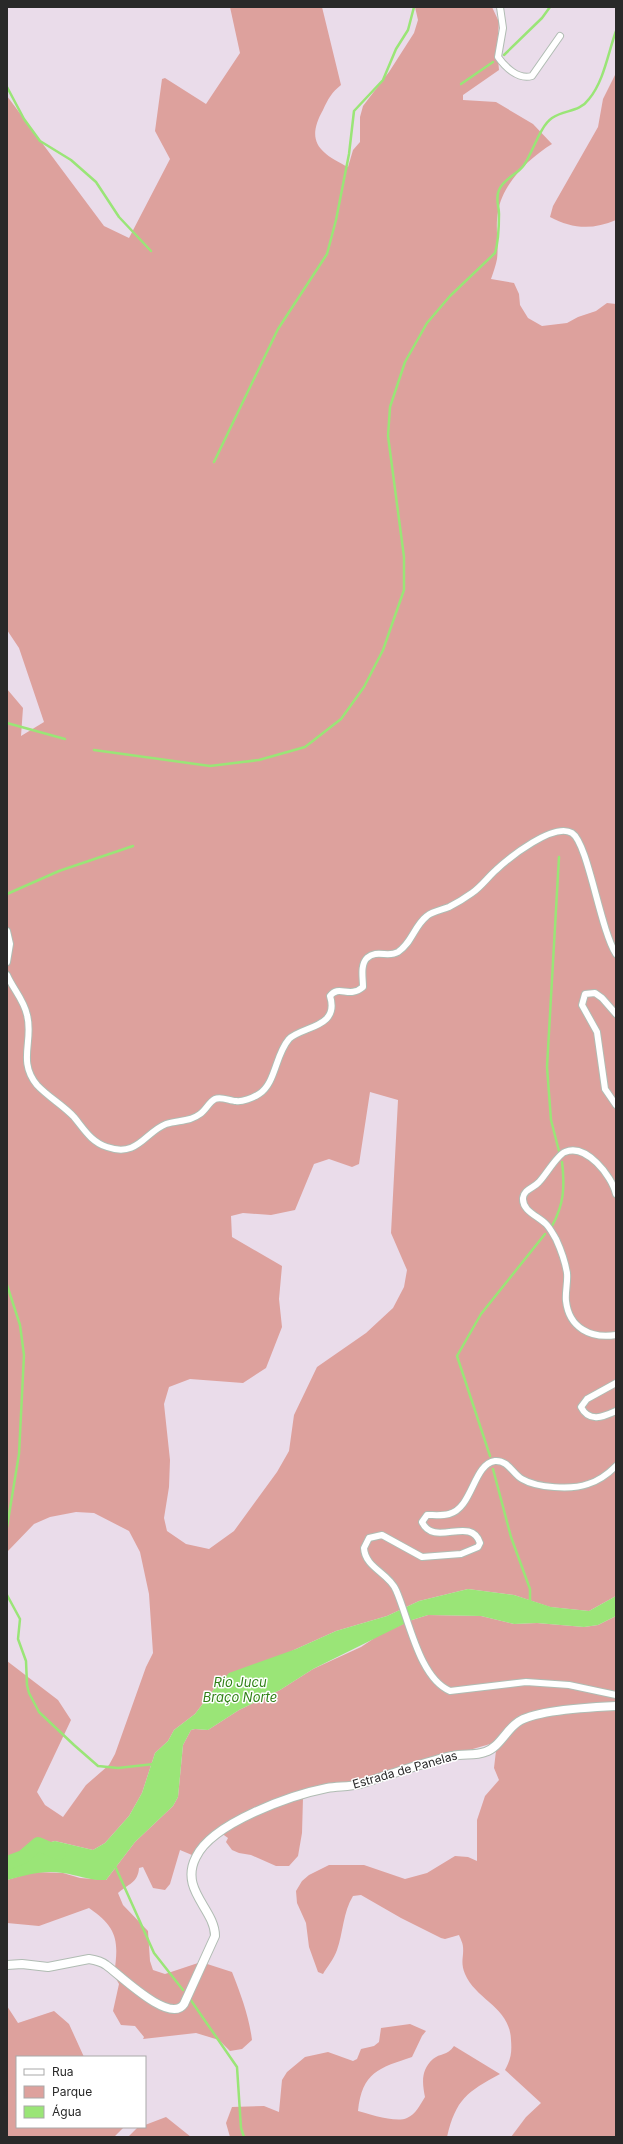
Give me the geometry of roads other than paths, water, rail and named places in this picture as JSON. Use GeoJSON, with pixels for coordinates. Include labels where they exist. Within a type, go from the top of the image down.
{"type":"FeatureCollection","features":[{"type":"Feature","properties":{"kind":"street"},"geometry":{"type":"LineString","coordinates":[[500,7],[503,32],[498,57],[515,74],[522,77],[532,76],[560,36]]}},
{"type":"Feature","properties":{"kind":"street"},"geometry":{"type":"LineString","coordinates":[[7,975],[27,1015],[27,1066],[37,1085],[67,1110],[91,1138],[107,1148],[117,1149],[134,1147],[166,1124],[188,1120],[200,1115],[214,1099],[218,1098],[237,1102],[258,1095],[271,1078],[283,1048],[290,1038],[313,1029],[326,1019],[332,1002],[330,996],[338,990],[351,993],[358,992],[363,987],[362,971],[367,959],[375,953],[391,954],[398,952],[405,946],[427,916],[448,908],[474,892],[516,853],[553,832],[559,830],[571,833],[581,844],[603,925],[616,954]]}},
{"type":"Feature","properties":{"kind":"street"},"geometry":{"type":"LineString","coordinates":[[7,931],[10,944],[7,962]]}},
{"type":"Feature","properties":{"kind":"street"},"geometry":{"type":"LineString","coordinates":[[616,1014],[595,993],[585,994],[582,1005],[597,1032],[605,1089],[616,1105]]}},
{"type":"Feature","properties":{"kind":"street"},"geometry":{"type":"LineString","coordinates":[[616,1194],[610,1177],[604,1170],[580,1152],[565,1152],[557,1158],[550,1171],[524,1194],[523,1200],[524,1206],[548,1225],[565,1260],[567,1275],[566,1300],[575,1323],[585,1332],[595,1336],[616,1335]]}},
{"type":"Feature","properties":{"kind":"street"},"geometry":{"type":"LineString","coordinates":[[616,1383],[587,1398],[581,1408],[584,1414],[591,1418],[602,1417],[616,1411]]}},
{"type":"Feature","properties":{"kind":"street"},"geometry":{"type":"LineString","coordinates":[[616,1466],[609,1473],[588,1484],[577,1486],[540,1486],[520,1478],[504,1462],[491,1462],[481,1472],[463,1504],[456,1511],[448,1514],[427,1515],[422,1522],[424,1527],[436,1533],[467,1530],[476,1536],[480,1543],[478,1547],[461,1554],[422,1557],[382,1535],[369,1538],[365,1543],[364,1554],[367,1560],[390,1579],[400,1600],[410,1630],[430,1674],[441,1687],[450,1691],[526,1682],[569,1685],[616,1695]]}},
{"type":"Feature","properties":{"kind":"street","name":"Estrada de Panelas"},"geometry":{"type":"LineString","coordinates":[[7,1965],[22,1964],[48,1967],[89,1959],[95,1960],[107,1966],[124,1981],[158,2004],[178,2009],[184,2004],[215,1936],[214,1926],[194,1888],[192,1879],[193,1864],[200,1851],[223,1829],[259,1810],[315,1791],[358,1785],[454,1755],[486,1752],[493,1747],[512,1726],[522,1719],[550,1713],[616,1706]]}},
{"type":"Feature","properties":{"kind":"water","name":"Rio Jucu Braço Norte"},"geometry":{"type":"Polygon","coordinates":[[[468,1589],[514,1595],[551,1607],[589,1611],[616,1596],[616,1616],[598,1625],[584,1627],[537,1623],[514,1624],[481,1616],[428,1615],[412,1620],[313,1669],[280,1690],[239,1710],[208,1730],[191,1730],[183,1745],[178,1797],[173,1806],[135,1842],[106,1880],[89,1879],[63,1873],[48,1872],[7,1880],[7,1862],[44,1844],[55,1841],[93,1850],[105,1843],[129,1816],[142,1793],[155,1753],[168,1741],[174,1730],[195,1714],[214,1689],[229,1673],[296,1649],[336,1631],[387,1616],[419,1601],[468,1589]]]}},
{"type":"Feature","properties":{"kind":"waterway"},"geometry":{"type":"LineString","coordinates":[[214,462],[278,329],[327,254],[336,220],[349,154],[354,111],[383,80],[396,49],[408,30],[414,7]]}},
{"type":"Feature","properties":{"kind":"waterway"},"geometry":{"type":"LineString","coordinates":[[504,55],[542,18],[550,7]]}},
{"type":"Feature","properties":{"kind":"waterway"},"geometry":{"type":"LineString","coordinates":[[94,750],[210,766],[259,760],[305,747],[341,719],[364,687],[383,650],[404,590],[404,557],[388,436],[390,407],[405,362],[427,323],[450,296],[495,253],[499,223],[497,196],[501,186],[524,165],[540,133],[552,118],[581,107],[589,99],[602,75],[616,31]]}},
{"type":"Feature","properties":{"kind":"waterway"},"geometry":{"type":"LineString","coordinates":[[461,84],[493,62]]}},
{"type":"Feature","properties":{"kind":"waterway"},"geometry":{"type":"LineString","coordinates":[[7,87],[24,119],[40,141],[71,160],[96,182],[119,217],[151,251]]}},
{"type":"Feature","properties":{"kind":"waterway"},"geometry":{"type":"LineString","coordinates":[[7,723],[65,739]]}},
{"type":"Feature","properties":{"kind":"waterway"},"geometry":{"type":"LineString","coordinates":[[7,894],[59,871],[133,846]]}},
{"type":"Feature","properties":{"kind":"waterway"},"geometry":{"type":"LineString","coordinates":[[559,857],[547,1067],[551,1120],[559,1151]]}},
{"type":"Feature","properties":{"kind":"waterway"},"geometry":{"type":"LineString","coordinates":[[552,1226],[559,1210],[563,1195],[562,1162]]}},
{"type":"Feature","properties":{"kind":"waterway"},"geometry":{"type":"LineString","coordinates":[[490,1456],[457,1356],[481,1314],[545,1234]]}},
{"type":"Feature","properties":{"kind":"waterway"},"geometry":{"type":"LineString","coordinates":[[7,1285],[20,1325],[24,1355],[19,1454],[7,1527]]}},
{"type":"Feature","properties":{"kind":"waterway"},"geometry":{"type":"LineString","coordinates":[[493,1469],[511,1537],[530,1589],[530,1602]]}},
{"type":"Feature","properties":{"kind":"waterway"},"geometry":{"type":"LineString","coordinates":[[7,1595],[20,1619],[18,1639],[26,1661],[27,1685],[29,1693],[39,1712],[98,1766],[118,1768],[154,1764]]}},
{"type":"Feature","properties":{"kind":"waterway","name":"Rio Jucu Braço Norte"},"geometry":{"type":"LineString","coordinates":[[7,1863],[23,1857],[38,1844],[59,1853]]}},
{"type":"Feature","properties":{"kind":"waterway"},"geometry":{"type":"LineString","coordinates":[[115,1866],[154,1953],[183,1990]]}},
{"type":"Feature","properties":{"kind":"waterway"},"geometry":{"type":"LineString","coordinates":[[190,1999],[237,2067],[241,2128],[244,2137]]}}]}
